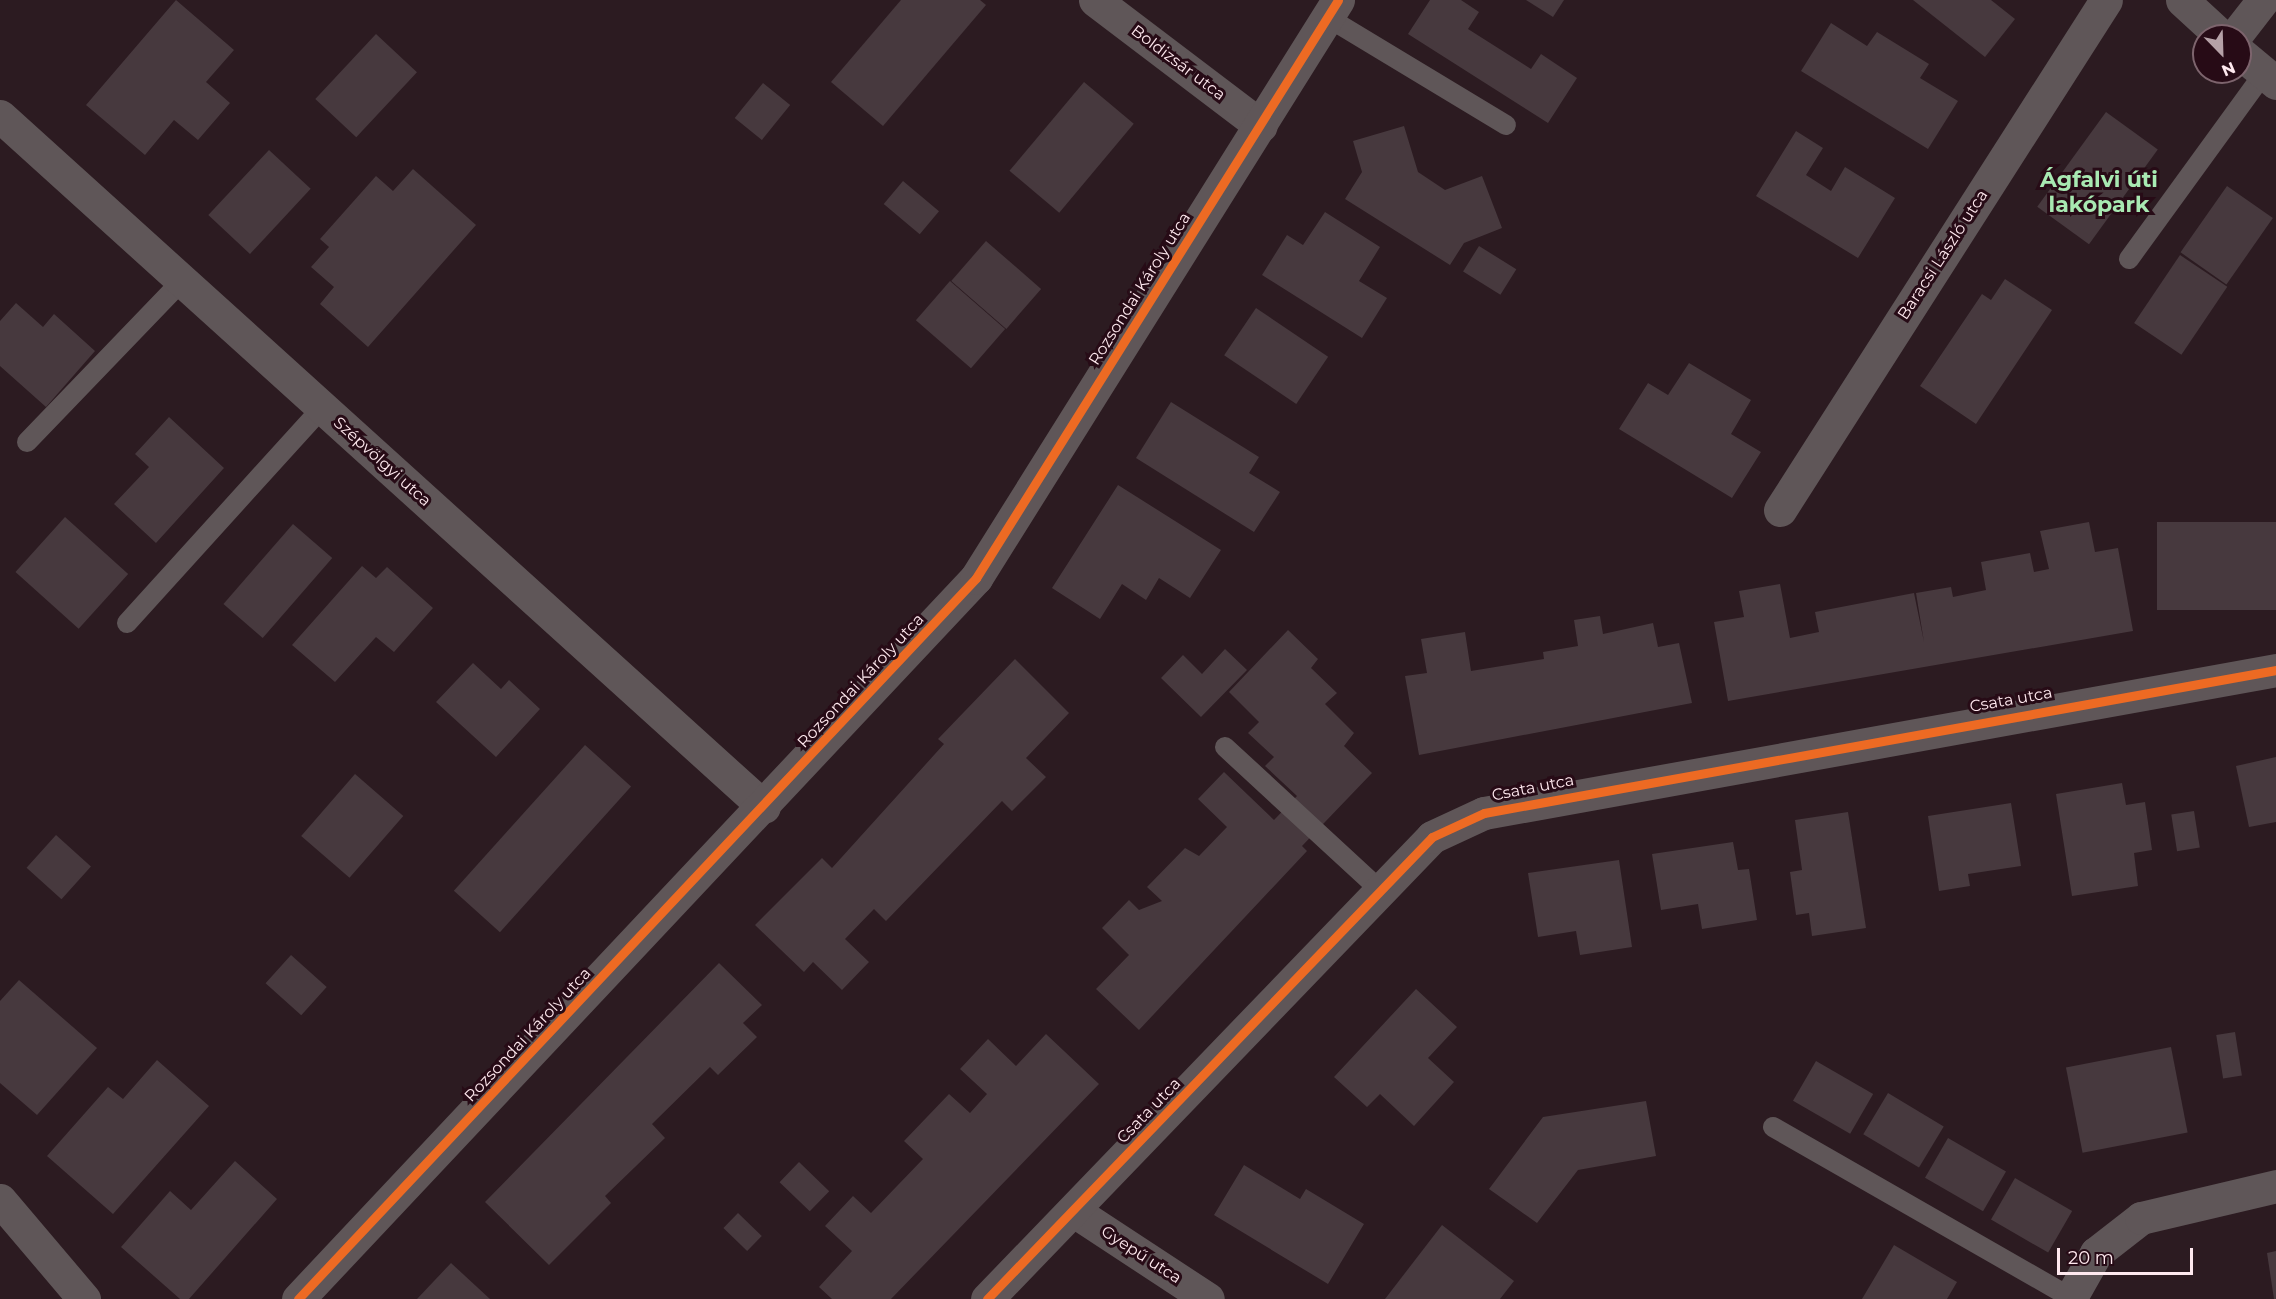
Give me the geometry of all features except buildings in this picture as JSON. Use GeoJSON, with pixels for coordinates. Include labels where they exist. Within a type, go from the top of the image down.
{"type":"FeatureCollection","features":[{"type":"Feature","properties":{"kind":"street","name":"Boldizsár utca"},"geometry":{"type":"LineString","coordinates":[[1095,0],[1261,126]]}},
{"type":"Feature","properties":{"kind":"street","name":"Baracsi László utca"},"geometry":{"type":"LineString","coordinates":[[1780,510],[2106,0]]}},
{"type":"Feature","properties":{"kind":"street"},"geometry":{"type":"LineString","coordinates":[[2182,0],[2208,24]]}},
{"type":"Feature","properties":{"kind":"street"},"geometry":{"type":"LineString","coordinates":[[2244,24],[2263,0]]}},
{"type":"Feature","properties":{"kind":"street","name":"Rozsondai Károly utca"},"geometry":{"type":"LineString","coordinates":[[298,1299],[764,807],[976,578],[1261,126],[1332,8]]}},
{"type":"Feature","properties":{"kind":"street","name":"Szépvölgyi utca"},"geometry":{"type":"LineString","coordinates":[[0,116],[764,807]]}},
{"type":"Feature","properties":{"kind":"street","name":"Csata utca"},"geometry":{"type":"LineString","coordinates":[[987,1299],[1432,837],[1484,813],[2276,670]]}},
{"type":"Feature","properties":{"kind":"street"},"geometry":{"type":"LineString","coordinates":[[2070,1298],[2096,1253],[2141,1218],[2276,1186]]}},
{"type":"Feature","properties":{"kind":"street"},"geometry":{"type":"LineString","coordinates":[[0,1200],[84,1299]]}},
{"type":"Feature","properties":{"kind":"street","name":"Gyepű utca"},"geometry":{"type":"LineString","coordinates":[[1074,1211],[1209,1299]]}},
{"type":"Feature","properties":{"kind":"lane"},"geometry":{"type":"LineString","coordinates":[[1332,8],[1506,125]]}},
{"type":"Feature","properties":{"kind":"lane"},"geometry":{"type":"LineString","coordinates":[[2128,259],[2260,69]]}},
{"type":"Feature","properties":{"kind":"lane"},"geometry":{"type":"LineString","coordinates":[[27,442],[181,282]]}},
{"type":"Feature","properties":{"kind":"lane"},"geometry":{"type":"LineString","coordinates":[[127,623],[322,408]]}},
{"type":"Feature","properties":{"kind":"lane"},"geometry":{"type":"LineString","coordinates":[[1225,747],[1381,891]]}},
{"type":"Feature","properties":{"kind":"lane"},"geometry":{"type":"LineString","coordinates":[[1773,1127],[2070,1298]]}},
{"type":"Feature","properties":{"kind":"cycle path"},"geometry":{"type":"LineString","coordinates":[[298,1299],[976,578],[1338,0]]}},
{"type":"Feature","properties":{"kind":"cycle path"},"geometry":{"type":"LineString","coordinates":[[987,1299],[1432,837],[1484,813],[2276,670]]}},
{"type":"Feature","properties":{"kind":"district","name":"Ágfalvi úti lakópark"},"geometry":{"type":"Point","coordinates":[2099,192]}}]}
